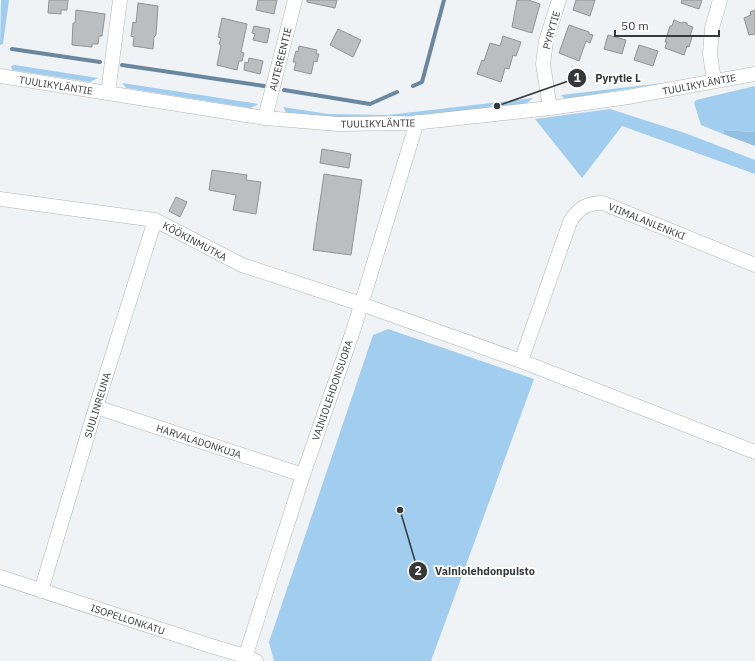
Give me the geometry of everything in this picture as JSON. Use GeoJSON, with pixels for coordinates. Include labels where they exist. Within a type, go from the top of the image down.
{"type":"FeatureCollection","features":[{"type":"Feature","properties":{"kind":"street"},"geometry":{"type":"LineString","coordinates":[[108,93],[120,0]]}},
{"type":"Feature","properties":{"kind":"street","name":"AUTEREENTIE"},"geometry":{"type":"LineString","coordinates":[[265,118],[295,0]]}},
{"type":"Feature","properties":{"kind":"street","name":"PYRYTIE"},"geometry":{"type":"LineString","coordinates":[[550,108],[543,64],[546,41],[560,0]]}},
{"type":"Feature","properties":{"kind":"street"},"geometry":{"type":"LineString","coordinates":[[714,81],[710,54],[712,28],[720,0]]}},
{"type":"Feature","properties":{"kind":"street","name":"TUULIKYLÄNTIE"},"geometry":{"type":"LineString","coordinates":[[0,76],[265,118],[338,124],[417,122],[550,108],[635,96],[755,74]]}},
{"type":"Feature","properties":{"kind":"street","name":"VAINIOLEHDONSUORA"},"geometry":{"type":"LineString","coordinates":[[248,659],[303,474],[361,304],[417,122]]}},
{"type":"Feature","properties":{"kind":"street","name":"KÖÖKINMUTKA"},"geometry":{"type":"LineString","coordinates":[[0,199],[155,220],[242,265],[361,304]]}},
{"type":"Feature","properties":{"kind":"street","name":"VIIMALANLENKKI"},"geometry":{"type":"LineString","coordinates":[[520,361],[570,222],[575,214],[582,208],[593,203],[603,203],[755,265]]}},
{"type":"Feature","properties":{"kind":"street","name":"SUULINREUNA"},"geometry":{"type":"LineString","coordinates":[[41,591],[155,220]]}},
{"type":"Feature","properties":{"kind":"street"},"geometry":{"type":"LineString","coordinates":[[361,304],[520,361],[755,452]]}},
{"type":"Feature","properties":{"kind":"street","name":"HARVALADONKUJA"},"geometry":{"type":"LineString","coordinates":[[96,408],[303,474]]}},
{"type":"Feature","properties":{"kind":"street","name":"ISOPELLONKATU"},"geometry":{"type":"LineString","coordinates":[[0,577],[248,659]]}},
{"type":"Feature","properties":{"kind":"shaded area"},"geometry":{"type":"Polygon","coordinates":[[[1,0],[9,0],[3,44],[0,45],[1,0]]]}},
{"type":"Feature","properties":{"kind":"shaded area"},"geometry":{"type":"Polygon","coordinates":[[[15,65],[98,78],[90,82],[12,70],[11,66],[15,65]]]}},
{"type":"Feature","properties":{"kind":"shaded area"},"geometry":{"type":"Polygon","coordinates":[[[672,82],[565,99],[561,95],[672,82]]]}},
{"type":"Feature","properties":{"kind":"shaded area"},"geometry":{"type":"Polygon","coordinates":[[[122,83],[259,104],[250,108],[126,88],[122,83]]]}},
{"type":"Feature","properties":{"kind":"shaded area"},"geometry":{"type":"Polygon","coordinates":[[[755,86],[755,130],[753,132],[724,130],[723,134],[701,125],[694,103],[696,100],[755,86]]]}},
{"type":"Feature","properties":{"kind":"shaded area"},"geometry":{"type":"Polygon","coordinates":[[[533,98],[525,105],[382,120],[287,114],[283,107],[328,114],[388,115],[533,98]]]}},
{"type":"Feature","properties":{"kind":"shaded area"},"geometry":{"type":"Polygon","coordinates":[[[610,109],[685,133],[755,160],[755,174],[622,126],[582,178],[535,119],[610,109]]]}},
{"type":"Feature","properties":{"kind":"shaded area"},"geometry":{"type":"Polygon","coordinates":[[[724,130],[753,132],[755,130],[755,146],[723,134],[724,130]]]}},
{"type":"Feature","properties":{"kind":"shaded area"},"geometry":{"type":"Polygon","coordinates":[[[388,329],[534,379],[431,661],[274,661],[269,642],[373,335],[388,329]]]}},
{"type":"Feature","properties":{"kind":"building"},"geometry":{"type":"Polygon","coordinates":[[[49,0],[68,0],[67,10],[61,10],[61,14],[48,13],[49,0]]]}},
{"type":"Feature","properties":{"kind":"building"},"geometry":{"type":"Polygon","coordinates":[[[258,0],[277,0],[274,14],[256,10],[258,0]]]}},
{"type":"Feature","properties":{"kind":"building"},"geometry":{"type":"Polygon","coordinates":[[[307,0],[337,0],[335,8],[307,2],[307,0]]]}},
{"type":"Feature","properties":{"kind":"building"},"geometry":{"type":"Polygon","coordinates":[[[517,0],[528,0],[540,4],[532,33],[512,27],[517,0]]]}},
{"type":"Feature","properties":{"kind":"building"},"geometry":{"type":"Polygon","coordinates":[[[576,0],[595,0],[590,16],[573,10],[576,0]]]}},
{"type":"Feature","properties":{"kind":"building"},"geometry":{"type":"Polygon","coordinates":[[[682,0],[702,0],[699,9],[681,3],[682,0]]]}},
{"type":"Feature","properties":{"kind":"building"},"geometry":{"type":"Polygon","coordinates":[[[138,3],[158,6],[156,35],[154,37],[153,49],[133,46],[134,37],[131,36],[133,22],[136,23],[138,3]]]}},
{"type":"Feature","properties":{"kind":"building"},"geometry":{"type":"Polygon","coordinates":[[[76,10],[105,14],[102,36],[99,36],[98,44],[92,44],[92,47],[72,45],[73,23],[75,23],[76,10]]]}},
{"type":"Feature","properties":{"kind":"building"},"geometry":{"type":"Polygon","coordinates":[[[755,10],[755,34],[749,35],[744,18],[751,15],[750,12],[755,10]]]}},
{"type":"Feature","properties":{"kind":"building"},"geometry":{"type":"Polygon","coordinates":[[[222,18],[247,24],[241,52],[244,53],[242,61],[239,61],[237,70],[217,65],[221,45],[219,44],[221,38],[218,37],[222,18]]]}},
{"type":"Feature","properties":{"kind":"building"},"geometry":{"type":"Polygon","coordinates":[[[674,20],[681,23],[687,23],[687,25],[693,27],[689,47],[687,46],[684,55],[665,48],[667,42],[665,42],[670,26],[672,26],[674,20]]]}},
{"type":"Feature","properties":{"kind":"building"},"geometry":{"type":"Polygon","coordinates":[[[569,25],[589,32],[589,34],[593,35],[590,43],[586,41],[579,61],[559,53],[569,25]]]}},
{"type":"Feature","properties":{"kind":"building"},"geometry":{"type":"Polygon","coordinates":[[[254,26],[270,29],[267,43],[253,40],[255,34],[252,33],[254,26]]]}},
{"type":"Feature","properties":{"kind":"building"},"geometry":{"type":"Polygon","coordinates":[[[338,29],[361,40],[353,57],[330,45],[338,29]]]}},
{"type":"Feature","properties":{"kind":"building"},"geometry":{"type":"Polygon","coordinates":[[[608,35],[626,40],[622,54],[604,49],[608,35]]]}},
{"type":"Feature","properties":{"kind":"building"},"geometry":{"type":"Polygon","coordinates":[[[503,36],[521,42],[516,56],[513,55],[509,69],[505,68],[501,82],[477,74],[482,60],[484,61],[490,43],[500,46],[503,36]]]}},
{"type":"Feature","properties":{"kind":"building"},"geometry":{"type":"Polygon","coordinates":[[[639,45],[658,51],[653,66],[634,60],[639,45]]]}},
{"type":"Feature","properties":{"kind":"building"},"geometry":{"type":"Polygon","coordinates":[[[299,46],[317,50],[316,54],[319,54],[317,62],[314,61],[311,74],[294,70],[296,62],[293,62],[299,46]]]}},
{"type":"Feature","properties":{"kind":"building"},"geometry":{"type":"Polygon","coordinates":[[[249,58],[263,61],[260,74],[244,70],[245,62],[248,63],[249,58]]]}},
{"type":"Feature","properties":{"kind":"building"},"geometry":{"type":"Polygon","coordinates":[[[322,149],[351,154],[349,168],[320,163],[322,149]]]}},
{"type":"Feature","properties":{"kind":"building"},"geometry":{"type":"Polygon","coordinates":[[[212,170],[247,175],[246,180],[261,182],[256,214],[233,210],[236,195],[209,190],[212,170]]]}},
{"type":"Feature","properties":{"kind":"building"},"geometry":{"type":"Polygon","coordinates":[[[324,174],[362,180],[351,255],[313,250],[324,174]]]}},
{"type":"Feature","properties":{"kind":"building"},"geometry":{"type":"Polygon","coordinates":[[[176,197],[187,202],[180,217],[169,211],[176,197]]]}},
{"type":"Feature","properties":{"kind":"waterway"},"geometry":{"type":"LineString","coordinates":[[413,86],[422,82],[444,0]]}},
{"type":"Feature","properties":{"kind":"waterway"},"geometry":{"type":"LineString","coordinates":[[12,49],[100,62]]}},
{"type":"Feature","properties":{"kind":"waterway"},"geometry":{"type":"LineString","coordinates":[[122,65],[264,86]]}},
{"type":"Feature","properties":{"kind":"waterway"},"geometry":{"type":"LineString","coordinates":[[284,90],[370,104],[397,92]]}},
{"type":"Feature","properties":{"kind":"place","name":"Pyrytie L"},"geometry":{"type":"Point","coordinates":[497,106]}},
{"type":"Feature","properties":{"kind":"place","name":"Vainiolehdonpuisto"},"geometry":{"type":"Point","coordinates":[400,510]}}]}
